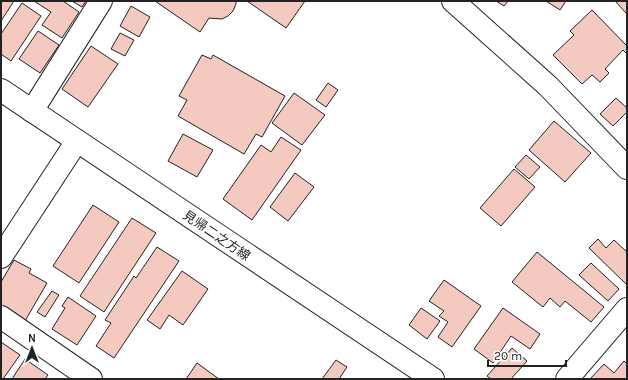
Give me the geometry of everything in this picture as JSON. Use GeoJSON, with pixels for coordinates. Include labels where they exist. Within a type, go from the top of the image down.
{"type":"FeatureCollection","features":[{"type":"Feature","properties":{"kind":"street"},"geometry":{"type":"LineString","coordinates":[[32,111],[101,1]]}},
{"type":"Feature","properties":{"kind":"street"},"geometry":{"type":"LineString","coordinates":[[453,1],[548,86],[627,168]]}},
{"type":"Feature","properties":{"kind":"street","name":"見帰二之方線"},"geometry":{"type":"LineString","coordinates":[[1,90],[433,379]]}},
{"type":"Feature","properties":{"kind":"street"},"geometry":{"type":"LineString","coordinates":[[1,257],[77,141]]}},
{"type":"Feature","properties":{"kind":"street"},"geometry":{"type":"LineString","coordinates":[[567,379],[627,309]]}},
{"type":"Feature","properties":{"kind":"street"},"geometry":{"type":"LineString","coordinates":[[1,317],[91,379]]}},
{"type":"Feature","properties":{"kind":"building"},"geometry":{"type":"Polygon","coordinates":[[[1,1],[14,1],[1,21],[1,1]]]}},
{"type":"Feature","properties":{"kind":"building"},"geometry":{"type":"Polygon","coordinates":[[[34,1],[63,1],[79,12],[62,38],[42,25],[51,12],[34,1]]]}},
{"type":"Feature","properties":{"kind":"building"},"geometry":{"type":"Polygon","coordinates":[[[72,1],[86,1],[82,7],[72,1]]]}},
{"type":"Feature","properties":{"kind":"building"},"geometry":{"type":"Polygon","coordinates":[[[155,1],[236,1],[236,4],[233,11],[228,16],[222,19],[209,18],[200,32],[155,1]]]}},
{"type":"Feature","properties":{"kind":"building"},"geometry":{"type":"Polygon","coordinates":[[[247,1],[305,1],[286,28],[247,1]]]}},
{"type":"Feature","properties":{"kind":"building"},"geometry":{"type":"Polygon","coordinates":[[[496,1],[508,1],[504,6],[496,1]]]}},
{"type":"Feature","properties":{"kind":"building"},"geometry":{"type":"Polygon","coordinates":[[[546,1],[566,1],[560,10],[546,1]]]}},
{"type":"Feature","properties":{"kind":"building"},"geometry":{"type":"Polygon","coordinates":[[[615,1],[627,1],[626,13],[615,1]]]}},
{"type":"Feature","properties":{"kind":"building"},"geometry":{"type":"Polygon","coordinates":[[[22,3],[41,16],[11,61],[1,54],[1,34],[22,3]]]}},
{"type":"Feature","properties":{"kind":"building"},"geometry":{"type":"Polygon","coordinates":[[[131,6],[150,17],[139,37],[120,26],[131,6]]]}},
{"type":"Feature","properties":{"kind":"building"},"geometry":{"type":"Polygon","coordinates":[[[592,10],[627,46],[627,54],[623,50],[605,69],[609,73],[600,82],[592,75],[582,84],[553,55],[574,35],[570,31],[592,10]]]}},
{"type":"Feature","properties":{"kind":"building"},"geometry":{"type":"Polygon","coordinates":[[[38,31],[59,45],[40,73],[19,59],[38,31]]]}},
{"type":"Feature","properties":{"kind":"building"},"geometry":{"type":"Polygon","coordinates":[[[120,33],[134,40],[125,56],[111,49],[120,33]]]}},
{"type":"Feature","properties":{"kind":"building"},"geometry":{"type":"Polygon","coordinates":[[[91,46],[118,64],[88,107],[62,89],[91,46]]]}},
{"type":"Feature","properties":{"kind":"building"},"geometry":{"type":"Polygon","coordinates":[[[202,55],[211,59],[213,55],[285,96],[262,137],[256,134],[244,154],[178,116],[187,100],[179,96],[202,55]]]}},
{"type":"Feature","properties":{"kind":"building"},"geometry":{"type":"Polygon","coordinates":[[[328,83],[338,90],[326,107],[316,100],[328,83]]]}},
{"type":"Feature","properties":{"kind":"building"},"geometry":{"type":"Polygon","coordinates":[[[294,93],[325,115],[302,145],[272,123],[294,93]]]}},
{"type":"Feature","properties":{"kind":"building"},"geometry":{"type":"Polygon","coordinates":[[[616,98],[627,108],[627,112],[613,126],[600,114],[616,98]]]}},
{"type":"Feature","properties":{"kind":"building"},"geometry":{"type":"Polygon","coordinates":[[[554,121],[591,153],[565,182],[529,150],[554,121]]]}},
{"type":"Feature","properties":{"kind":"building"},"geometry":{"type":"Polygon","coordinates":[[[183,134],[213,150],[197,177],[168,161],[183,134]]]}},
{"type":"Feature","properties":{"kind":"building"},"geometry":{"type":"Polygon","coordinates":[[[281,137],[301,150],[252,220],[223,199],[261,145],[271,152],[281,137]]]}},
{"type":"Feature","properties":{"kind":"building"},"geometry":{"type":"Polygon","coordinates":[[[526,155],[540,167],[529,179],[515,167],[526,155]]]}},
{"type":"Feature","properties":{"kind":"building"},"geometry":{"type":"Polygon","coordinates":[[[514,169],[535,187],[501,226],[480,208],[514,169]]]}},
{"type":"Feature","properties":{"kind":"building"},"geometry":{"type":"Polygon","coordinates":[[[295,173],[314,187],[288,221],[270,207],[295,173]]]}},
{"type":"Feature","properties":{"kind":"building"},"geometry":{"type":"Polygon","coordinates":[[[93,205],[119,222],[79,283],[53,266],[93,205]]]}},
{"type":"Feature","properties":{"kind":"building"},"geometry":{"type":"Polygon","coordinates":[[[132,218],[156,233],[104,312],[80,296],[132,218]]]}},
{"type":"Feature","properties":{"kind":"building"},"geometry":{"type":"Polygon","coordinates":[[[598,239],[606,248],[614,240],[627,252],[627,285],[589,248],[598,239]]]}},
{"type":"Feature","properties":{"kind":"building"},"geometry":{"type":"Polygon","coordinates":[[[157,247],[179,261],[114,358],[96,346],[111,323],[105,320],[134,276],[136,278],[157,247]]]}},
{"type":"Feature","properties":{"kind":"building"},"geometry":{"type":"Polygon","coordinates":[[[537,252],[604,307],[591,322],[565,301],[560,307],[550,298],[543,307],[512,282],[537,252]]]}},
{"type":"Feature","properties":{"kind":"building"},"geometry":{"type":"Polygon","coordinates":[[[14,260],[31,269],[29,273],[47,283],[25,321],[1,307],[1,282],[14,260]]]}},
{"type":"Feature","properties":{"kind":"building"},"geometry":{"type":"Polygon","coordinates":[[[591,263],[619,289],[608,301],[579,275],[591,263]]]}},
{"type":"Feature","properties":{"kind":"building"},"geometry":{"type":"Polygon","coordinates":[[[182,271],[208,289],[183,325],[169,315],[160,329],[147,320],[182,271]]]}},
{"type":"Feature","properties":{"kind":"building"},"geometry":{"type":"Polygon","coordinates":[[[444,280],[481,306],[452,347],[438,337],[448,322],[439,316],[444,311],[429,301],[444,280]]]}},
{"type":"Feature","properties":{"kind":"building"},"geometry":{"type":"Polygon","coordinates":[[[52,291],[59,295],[45,317],[37,312],[52,291]]]}},
{"type":"Feature","properties":{"kind":"building"},"geometry":{"type":"Polygon","coordinates":[[[68,297],[96,316],[77,345],[52,329],[65,308],[62,306],[68,297]]]}},
{"type":"Feature","properties":{"kind":"building"},"geometry":{"type":"Polygon","coordinates":[[[421,308],[440,321],[427,339],[409,325],[421,308]]]}},
{"type":"Feature","properties":{"kind":"building"},"geometry":{"type":"Polygon","coordinates":[[[503,308],[540,334],[530,349],[511,336],[493,363],[474,349],[503,308]]]}},
{"type":"Feature","properties":{"kind":"building"},"geometry":{"type":"Polygon","coordinates":[[[1,342],[20,355],[3,379],[1,379],[1,342]]]}},
{"type":"Feature","properties":{"kind":"building"},"geometry":{"type":"Polygon","coordinates":[[[512,348],[527,361],[511,379],[491,379],[487,376],[512,348]]]}},
{"type":"Feature","properties":{"kind":"building"},"geometry":{"type":"Polygon","coordinates":[[[25,359],[48,375],[45,379],[12,379],[25,359]]]}},
{"type":"Feature","properties":{"kind":"building"},"geometry":{"type":"Polygon","coordinates":[[[336,360],[347,367],[339,379],[322,379],[336,360]]]}},
{"type":"Feature","properties":{"kind":"building"},"geometry":{"type":"Polygon","coordinates":[[[624,361],[627,364],[627,379],[590,379],[604,364],[614,373],[624,361]]]}},
{"type":"Feature","properties":{"kind":"building"},"geometry":{"type":"Polygon","coordinates":[[[197,363],[219,379],[186,379],[197,363]]]}}]}
